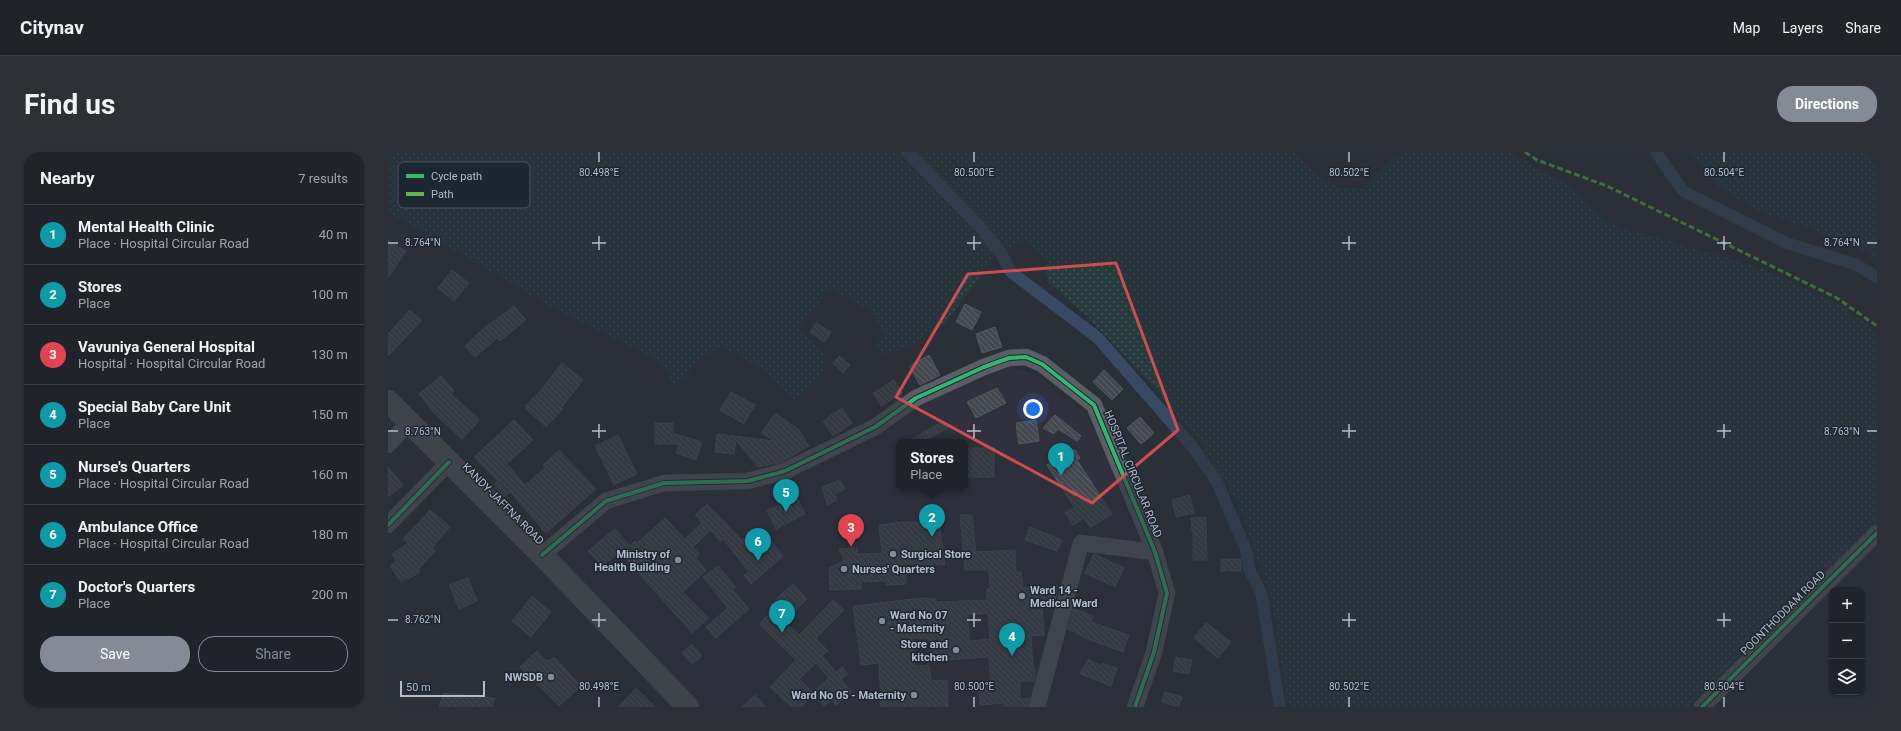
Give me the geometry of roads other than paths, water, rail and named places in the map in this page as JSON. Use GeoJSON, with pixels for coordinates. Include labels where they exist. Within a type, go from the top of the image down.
{"type":"FeatureCollection","features":[{"type":"Feature","properties":{"kind":"highway","name":"KANDY-JAFFNA ROAD"},"geometry":{"type":"LineString","coordinates":[[388,401],[542,555],[688,707]]}},
{"type":"Feature","properties":{"kind":"street","name":"HOSPITAL CIRCULAR ROAD"},"geometry":{"type":"LineString","coordinates":[[542,555],[606,501],[664,483],[748,481],[785,471],[875,427],[916,398],[996,362],[1009,358],[1026,357],[1042,364],[1094,405],[1155,552],[1167,593],[1154,652],[1135,707]]}},
{"type":"Feature","properties":{"kind":"street"},"geometry":{"type":"LineString","coordinates":[[388,445],[409,422]]}},
{"type":"Feature","properties":{"kind":"street"},"geometry":{"type":"LineString","coordinates":[[388,525],[449,462]]}},
{"type":"Feature","properties":{"kind":"street","name":"POONTHODDAM ROAD"},"geometry":{"type":"LineString","coordinates":[[1702,707],[1877,533]]}},
{"type":"Feature","properties":{"kind":"street"},"geometry":{"type":"LineString","coordinates":[[1037,707],[1081,543],[1155,552]]}},
{"type":"Feature","properties":{"kind":"waterway"},"geometry":{"type":"LineString","coordinates":[[907,152],[982,229],[1001,253],[1011,272],[1098,338],[1192,446],[1217,482],[1246,550],[1249,569],[1261,592],[1280,707]]}},
{"type":"Feature","properties":{"kind":"waterway"},"geometry":{"type":"LineString","coordinates":[[1656,152],[1683,191],[1789,244],[1855,264],[1877,277]]}},
{"type":"Feature","properties":{"kind":"place","name":"Mental Health Clinic"},"geometry":{"type":"Point","coordinates":[1061,476]}},
{"type":"Feature","properties":{"kind":"place","name":"Nurse's Quarters"},"geometry":{"type":"Point","coordinates":[786,512]}},
{"type":"Feature","properties":{"kind":"place","name":"Stores"},"geometry":{"type":"Point","coordinates":[932,537]}},
{"type":"Feature","properties":{"kind":"place","name":"Vavuniya General Hospital"},"geometry":{"type":"Point","coordinates":[851,547]}},
{"type":"Feature","properties":{"kind":"place","name":"Surgical Store"},"geometry":{"type":"Point","coordinates":[893,554]}},
{"type":"Feature","properties":{"kind":"place","name":"Ministry of Health Building"},"geometry":{"type":"Point","coordinates":[678,560]}},
{"type":"Feature","properties":{"kind":"place","name":"Ambulance Office"},"geometry":{"type":"Point","coordinates":[758,561]}},
{"type":"Feature","properties":{"kind":"place","name":"Nurses' Quarters"},"geometry":{"type":"Point","coordinates":[844,569]}},
{"type":"Feature","properties":{"kind":"place","name":"Ward 14 - Medical Ward"},"geometry":{"type":"Point","coordinates":[1022,596]}},
{"type":"Feature","properties":{"kind":"place","name":"Ward No 07 - Maternity"},"geometry":{"type":"Point","coordinates":[882,621]}},
{"type":"Feature","properties":{"kind":"place","name":"Doctor's Quarters"},"geometry":{"type":"Point","coordinates":[782,633]}},
{"type":"Feature","properties":{"kind":"place","name":"Store and kitchen"},"geometry":{"type":"Point","coordinates":[956,650]}},
{"type":"Feature","properties":{"kind":"place","name":"Special Baby Care Unit"},"geometry":{"type":"Point","coordinates":[1012,656]}},
{"type":"Feature","properties":{"kind":"place","name":"NWSDB"},"geometry":{"type":"Point","coordinates":[551,677]}},
{"type":"Feature","properties":{"kind":"place","name":"Ward No 05 - Maternity"},"geometry":{"type":"Point","coordinates":[914,695]}}]}
